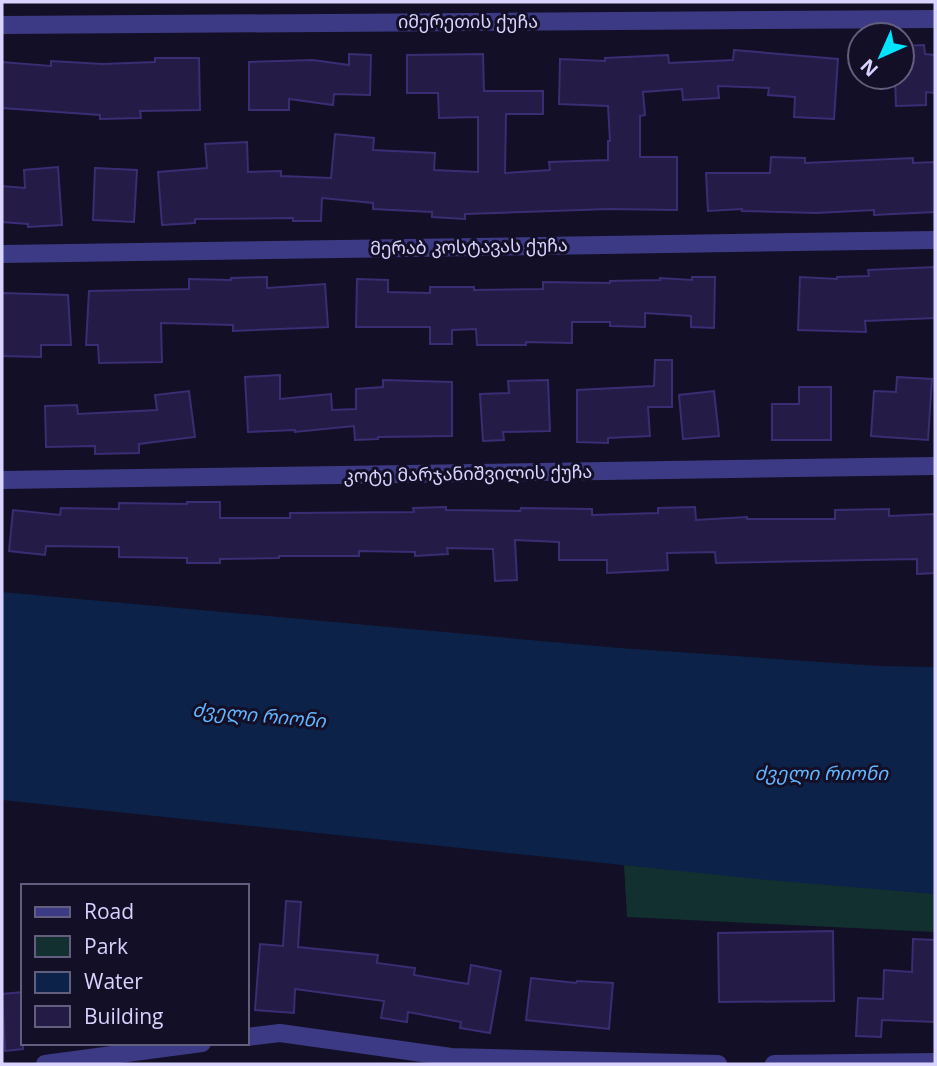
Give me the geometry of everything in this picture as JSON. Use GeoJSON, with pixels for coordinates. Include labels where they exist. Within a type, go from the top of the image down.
{"type":"FeatureCollection","features":[{"type":"Feature","properties":{"kind":"street","name":"იმერეთის ქუჩა"},"geometry":{"type":"LineString","coordinates":[[2,25],[935,19]]}},
{"type":"Feature","properties":{"kind":"street","name":"მერაბ კოსტავას ქუჩა"},"geometry":{"type":"LineString","coordinates":[[2,254],[935,240]]}},
{"type":"Feature","properties":{"kind":"street","name":"კოტე მარჯანიშვილის ქუჩა"},"geometry":{"type":"LineString","coordinates":[[2,480],[935,466]]}},
{"type":"Feature","properties":{"kind":"street"},"geometry":{"type":"LineString","coordinates":[[248,1037],[280,1033],[451,1057],[718,1064]]}},
{"type":"Feature","properties":{"kind":"street"},"geometry":{"type":"LineString","coordinates":[[45,1064],[187,1045]]}},
{"type":"Feature","properties":{"kind":"street"},"geometry":{"type":"LineString","coordinates":[[774,1064],[935,1062]]}},
{"type":"Feature","properties":{"kind":"green space"},"geometry":{"type":"Polygon","coordinates":[[[624,865],[935,894],[935,932],[627,917],[624,865]]]}},
{"type":"Feature","properties":{"kind":"water","name":"ძველი რიონი"},"geometry":{"type":"Polygon","coordinates":[[[2,592],[619,648],[879,666],[935,667],[935,894],[757,879],[2,800],[2,592]]]}},
{"type":"Feature","properties":{"kind":"building"},"geometry":{"type":"Polygon","coordinates":[[[916,45],[924,45],[925,54],[935,55],[935,93],[926,92],[926,105],[896,106],[895,91],[916,91],[916,45]]]}},
{"type":"Feature","properties":{"kind":"building"},"geometry":{"type":"Polygon","coordinates":[[[734,50],[838,59],[834,119],[794,117],[795,97],[768,95],[769,88],[718,86],[719,98],[683,100],[682,89],[643,92],[645,115],[640,116],[640,157],[677,157],[677,210],[609,209],[465,214],[465,219],[432,217],[432,212],[373,209],[373,203],[322,198],[321,221],[293,221],[293,218],[195,219],[195,223],[162,225],[158,172],[207,168],[205,144],[247,142],[248,172],[281,171],[281,176],[331,178],[335,134],[374,138],[373,150],[435,153],[434,170],[478,172],[478,117],[439,118],[438,93],[407,93],[407,55],[483,54],[484,91],[543,91],[543,114],[506,114],[505,173],[550,170],[549,162],[608,160],[608,106],[559,104],[560,59],[605,61],[605,58],[668,55],[669,63],[733,60],[734,50]]]}},
{"type":"Feature","properties":{"kind":"building"},"geometry":{"type":"Polygon","coordinates":[[[349,54],[371,55],[370,95],[334,94],[333,105],[289,99],[289,110],[249,110],[249,62],[313,60],[349,65],[349,54]]]}},
{"type":"Feature","properties":{"kind":"building"},"geometry":{"type":"Polygon","coordinates":[[[155,58],[199,58],[200,110],[140,111],[141,118],[100,119],[100,115],[2,108],[2,62],[51,66],[51,61],[103,64],[155,62],[155,58]]]}},
{"type":"Feature","properties":{"kind":"building"},"geometry":{"type":"Polygon","coordinates":[[[771,157],[805,158],[805,163],[913,158],[913,163],[935,162],[935,212],[874,215],[874,210],[816,213],[742,209],[708,211],[706,173],[770,173],[771,157]]]}},
{"type":"Feature","properties":{"kind":"building"},"geometry":{"type":"Polygon","coordinates":[[[58,167],[62,225],[28,227],[28,224],[2,222],[2,186],[25,188],[24,170],[58,167]]]}},
{"type":"Feature","properties":{"kind":"building"},"geometry":{"type":"Polygon","coordinates":[[[95,168],[137,170],[134,222],[93,220],[95,168]]]}},
{"type":"Feature","properties":{"kind":"building"},"geometry":{"type":"Polygon","coordinates":[[[935,267],[935,318],[865,321],[866,332],[798,330],[800,277],[837,279],[869,276],[868,270],[935,267]]]}},
{"type":"Feature","properties":{"kind":"building"},"geometry":{"type":"Polygon","coordinates":[[[267,277],[267,288],[325,284],[328,327],[233,331],[233,325],[161,323],[162,362],[99,363],[98,345],[86,345],[89,291],[189,289],[189,279],[267,277]]]}},
{"type":"Feature","properties":{"kind":"building"},"geometry":{"type":"Polygon","coordinates":[[[692,277],[715,277],[714,328],[691,327],[691,316],[645,313],[645,327],[610,326],[610,322],[572,322],[572,343],[477,345],[476,329],[452,330],[452,344],[430,344],[430,327],[356,327],[357,279],[388,280],[388,292],[430,293],[430,287],[474,287],[474,290],[543,289],[543,282],[610,283],[660,278],[692,280],[692,277]]]}},
{"type":"Feature","properties":{"kind":"building"},"geometry":{"type":"Polygon","coordinates":[[[2,293],[68,295],[71,345],[41,345],[41,357],[2,356],[2,293]]]}},
{"type":"Feature","properties":{"kind":"building"},"geometry":{"type":"Polygon","coordinates":[[[655,360],[672,360],[672,407],[648,407],[650,436],[608,438],[608,443],[577,442],[577,390],[654,386],[655,360]]]}},
{"type":"Feature","properties":{"kind":"building"},"geometry":{"type":"Polygon","coordinates":[[[280,375],[280,399],[331,394],[332,410],[356,409],[356,389],[383,387],[383,380],[452,382],[452,436],[355,440],[354,426],[295,432],[248,432],[245,377],[280,375]]]}},
{"type":"Feature","properties":{"kind":"building"},"geometry":{"type":"Polygon","coordinates":[[[897,377],[932,379],[928,440],[871,436],[874,391],[896,392],[897,377]]]}},
{"type":"Feature","properties":{"kind":"building"},"geometry":{"type":"Polygon","coordinates":[[[548,380],[550,431],[503,432],[504,440],[483,441],[480,394],[509,393],[508,381],[548,380]]]}},
{"type":"Feature","properties":{"kind":"building"},"geometry":{"type":"Polygon","coordinates":[[[799,387],[831,387],[831,440],[772,440],[772,404],[799,404],[799,387]]]}},
{"type":"Feature","properties":{"kind":"building"},"geometry":{"type":"Polygon","coordinates":[[[189,391],[195,437],[139,444],[139,453],[95,454],[95,446],[46,447],[45,406],[77,405],[78,414],[157,410],[155,395],[189,391]]]}},
{"type":"Feature","properties":{"kind":"building"},"geometry":{"type":"Polygon","coordinates":[[[714,391],[719,436],[683,439],[679,395],[714,391]]]}},
{"type":"Feature","properties":{"kind":"building"},"geometry":{"type":"Polygon","coordinates":[[[220,502],[220,518],[290,518],[290,513],[414,512],[413,508],[446,507],[446,510],[592,509],[592,515],[658,513],[658,508],[695,507],[696,520],[747,517],[835,519],[835,510],[889,509],[889,516],[935,514],[935,573],[917,574],[917,559],[716,563],[715,552],[667,553],[668,570],[607,573],[607,560],[559,560],[559,542],[515,540],[517,580],[495,581],[493,549],[447,548],[448,554],[415,556],[415,552],[359,551],[359,556],[279,556],[220,559],[220,563],[187,563],[187,558],[119,557],[119,547],[46,546],[45,555],[9,551],[13,510],[60,515],[61,508],[119,509],[119,503],[220,502]]]}},
{"type":"Feature","properties":{"kind":"building"},"geometry":{"type":"Polygon","coordinates":[[[286,901],[301,902],[298,947],[378,955],[377,963],[415,968],[414,975],[468,984],[471,965],[501,971],[490,1033],[460,1028],[461,1022],[408,1012],[407,1022],[381,1018],[384,1001],[295,989],[294,1013],[255,1010],[260,944],[283,946],[286,901]]]}},
{"type":"Feature","properties":{"kind":"building"},"geometry":{"type":"Polygon","coordinates":[[[833,931],[834,1001],[719,1002],[718,933],[833,931]]]}},
{"type":"Feature","properties":{"kind":"building"},"geometry":{"type":"Polygon","coordinates":[[[913,939],[935,940],[935,1022],[882,1020],[881,1037],[856,1036],[858,998],[883,999],[884,970],[912,972],[913,939]]]}},
{"type":"Feature","properties":{"kind":"building"},"geometry":{"type":"Polygon","coordinates":[[[531,978],[576,983],[613,983],[609,1029],[526,1020],[531,978]]]}},
{"type":"Feature","properties":{"kind":"building"},"geometry":{"type":"Polygon","coordinates":[[[21,992],[23,1049],[5,1051],[2,994],[21,992]]]}}]}
